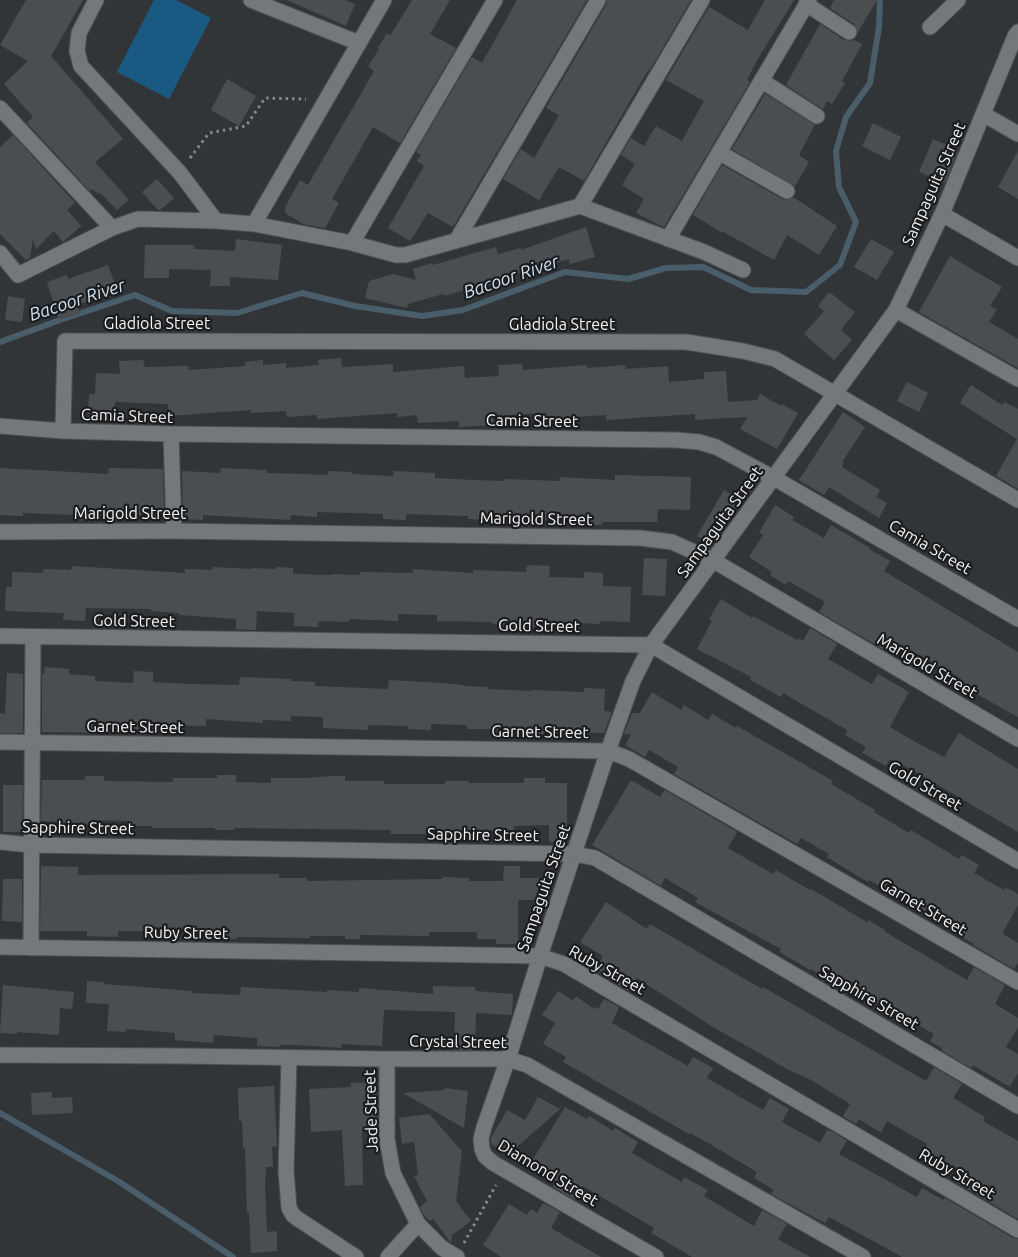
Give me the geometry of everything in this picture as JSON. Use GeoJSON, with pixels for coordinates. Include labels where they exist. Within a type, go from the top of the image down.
{"type":"FeatureCollection","features":[{"type":"Feature","properties":{"kind":"street"},"geometry":{"type":"LineString","coordinates":[[96,0],[79,33],[77,51],[81,66],[180,172],[216,220]]}},
{"type":"Feature","properties":{"kind":"street"},"geometry":{"type":"LineString","coordinates":[[251,0],[359,44]]}},
{"type":"Feature","properties":{"kind":"street"},"geometry":{"type":"LineString","coordinates":[[254,224],[384,0]]}},
{"type":"Feature","properties":{"kind":"street"},"geometry":{"type":"LineString","coordinates":[[352,243],[495,0]]}},
{"type":"Feature","properties":{"kind":"street"},"geometry":{"type":"LineString","coordinates":[[456,241],[598,0]]}},
{"type":"Feature","properties":{"kind":"street"},"geometry":{"type":"LineString","coordinates":[[580,206],[702,0]]}},
{"type":"Feature","properties":{"kind":"street"},"geometry":{"type":"LineString","coordinates":[[930,27],[958,0]]}},
{"type":"Feature","properties":{"kind":"street"},"geometry":{"type":"LineString","coordinates":[[668,239],[808,2],[849,32]]}},
{"type":"Feature","properties":{"kind":"street","name":"Sampaguita Street"},"geometry":{"type":"LineString","coordinates":[[508,1059],[540,956],[633,681],[651,645],[896,310],[942,214],[1018,32]]}},
{"type":"Feature","properties":{"kind":"street"},"geometry":{"type":"LineString","coordinates":[[762,82],[817,116]]}},
{"type":"Feature","properties":{"kind":"street"},"geometry":{"type":"LineString","coordinates":[[0,108],[112,228]]}},
{"type":"Feature","properties":{"kind":"street"},"geometry":{"type":"LineString","coordinates":[[983,114],[1018,134]]}},
{"type":"Feature","properties":{"kind":"street"},"geometry":{"type":"LineString","coordinates":[[720,153],[788,191]]}},
{"type":"Feature","properties":{"kind":"street"},"geometry":{"type":"LineString","coordinates":[[0,253],[18,275],[112,228],[138,220],[216,220],[254,224],[352,243],[396,255],[405,255],[580,206],[704,252],[743,270]]}},
{"type":"Feature","properties":{"kind":"street"},"geometry":{"type":"LineString","coordinates":[[942,214],[1018,258]]}},
{"type":"Feature","properties":{"kind":"street"},"geometry":{"type":"LineString","coordinates":[[896,310],[1018,379]]}},
{"type":"Feature","properties":{"kind":"street","name":"Gladiola Street"},"geometry":{"type":"LineString","coordinates":[[63,431],[65,341],[686,342],[743,351],[775,359],[1018,500]]}},
{"type":"Feature","properties":{"kind":"street","name":"Camia Street"},"geometry":{"type":"LineString","coordinates":[[0,426],[63,431],[171,434],[676,440],[699,442],[716,447],[774,478],[1018,619]]}},
{"type":"Feature","properties":{"kind":"street"},"geometry":{"type":"LineString","coordinates":[[171,434],[174,531]]}},
{"type":"Feature","properties":{"kind":"street","name":"Marigold Street"},"geometry":{"type":"LineString","coordinates":[[0,532],[174,531],[640,538],[672,542],[714,561],[1018,739]]}},
{"type":"Feature","properties":{"kind":"street","name":"Gold Street"},"geometry":{"type":"LineString","coordinates":[[0,636],[33,638],[651,645],[1018,861]]}},
{"type":"Feature","properties":{"kind":"street"},"geometry":{"type":"LineString","coordinates":[[31,948],[33,638]]}},
{"type":"Feature","properties":{"kind":"street","name":"Garnet Street"},"geometry":{"type":"LineString","coordinates":[[0,742],[608,751],[629,759],[1018,982]]}},
{"type":"Feature","properties":{"kind":"street","name":"Sapphire Street"},"geometry":{"type":"LineString","coordinates":[[0,842],[31,845],[575,854],[595,858],[1018,1106]]}},
{"type":"Feature","properties":{"kind":"street","name":"Ruby Street"},"geometry":{"type":"LineString","coordinates":[[0,947],[540,956],[564,964],[1018,1230]]}},
{"type":"Feature","properties":{"kind":"street","name":"Crystal Street"},"geometry":{"type":"LineString","coordinates":[[0,1055],[508,1059],[527,1065],[863,1257]]}},
{"type":"Feature","properties":{"kind":"street"},"geometry":{"type":"LineString","coordinates":[[289,1058],[286,1171],[289,1208],[298,1219],[356,1257]]}},
{"type":"Feature","properties":{"kind":"street","name":"Jade Street"},"geometry":{"type":"LineString","coordinates":[[387,1059],[387,1139],[393,1173],[418,1224],[442,1248],[457,1257]]}},
{"type":"Feature","properties":{"kind":"street","name":"Diamond Street"},"geometry":{"type":"LineString","coordinates":[[508,1059],[481,1139],[485,1156],[505,1170],[656,1257]]}},
{"type":"Feature","properties":{"kind":"street"},"geometry":{"type":"LineString","coordinates":[[388,1257],[418,1224]]}},
{"type":"Feature","properties":{"kind":"path"},"geometry":{"type":"LineString","coordinates":[[180,172],[209,132],[246,126],[265,98],[326,100]]}},
{"type":"Feature","properties":{"kind":"path"},"geometry":{"type":"LineString","coordinates":[[457,1257],[505,1170]]}},
{"type":"Feature","properties":{"kind":"shaded area"},"geometry":{"type":"Polygon","coordinates":[[[154,0],[176,0],[211,18],[169,99],[117,72],[154,0]]]}},
{"type":"Feature","properties":{"kind":"building"},"geometry":{"type":"Polygon","coordinates":[[[26,0],[83,0],[51,56],[123,139],[95,162],[129,200],[117,210],[100,193],[98,194],[93,189],[90,191],[27,123],[33,117],[4,84],[28,61],[0,45],[26,0]]]}},
{"type":"Feature","properties":{"kind":"building"},"geometry":{"type":"Polygon","coordinates":[[[287,0],[344,0],[355,4],[346,26],[287,0]]]}},
{"type":"Feature","properties":{"kind":"building"},"geometry":{"type":"Polygon","coordinates":[[[412,0],[450,0],[430,34],[456,48],[400,143],[373,127],[332,199],[339,203],[325,228],[303,224],[285,213],[285,207],[300,180],[308,185],[374,71],[368,67],[378,48],[387,33],[390,36],[412,0]]]}},
{"type":"Feature","properties":{"kind":"building"},"geometry":{"type":"Polygon","coordinates":[[[517,0],[587,0],[453,227],[428,213],[410,241],[388,228],[424,166],[417,161],[421,155],[416,152],[472,57],[482,63],[517,0]]]}},
{"type":"Feature","properties":{"kind":"building"},"geometry":{"type":"Polygon","coordinates":[[[607,0],[691,0],[584,181],[559,167],[539,200],[503,179],[521,149],[534,158],[559,115],[546,108],[606,5],[607,0]]]}},
{"type":"Feature","properties":{"kind":"building"},"geometry":{"type":"Polygon","coordinates":[[[765,0],[794,0],[756,62],[747,80],[750,82],[664,227],[636,213],[644,199],[622,185],[635,164],[621,155],[631,138],[644,146],[656,126],[682,141],[704,101],[666,80],[709,7],[748,30],[765,0]]]}},
{"type":"Feature","properties":{"kind":"building"},"geometry":{"type":"Polygon","coordinates":[[[834,0],[877,0],[858,32],[854,24],[830,8],[834,0]]]}},
{"type":"Feature","properties":{"kind":"building"},"geometry":{"type":"Polygon","coordinates":[[[820,24],[844,40],[854,40],[862,44],[842,81],[845,83],[832,104],[827,101],[823,109],[786,85],[820,24]]]}},
{"type":"Feature","properties":{"kind":"building"},"geometry":{"type":"Polygon","coordinates":[[[227,79],[256,96],[239,126],[211,110],[227,79]]]}},
{"type":"Feature","properties":{"kind":"building"},"geometry":{"type":"Polygon","coordinates":[[[765,94],[815,125],[799,155],[809,162],[795,186],[732,149],[765,94]]]}},
{"type":"Feature","properties":{"kind":"building"},"geometry":{"type":"Polygon","coordinates":[[[873,123],[901,137],[890,160],[862,146],[873,123]]]}},
{"type":"Feature","properties":{"kind":"building"},"geometry":{"type":"Polygon","coordinates":[[[13,135],[75,203],[67,210],[81,226],[63,242],[54,231],[36,249],[33,239],[30,258],[26,260],[0,234],[0,147],[13,135]]]}},
{"type":"Feature","properties":{"kind":"building"},"geometry":{"type":"Polygon","coordinates":[[[933,139],[958,150],[945,183],[919,172],[933,139]]]}},
{"type":"Feature","properties":{"kind":"building"},"geometry":{"type":"Polygon","coordinates":[[[1018,151],[1018,199],[998,187],[1018,151]]]}},
{"type":"Feature","properties":{"kind":"building"},"geometry":{"type":"Polygon","coordinates":[[[722,165],[782,199],[788,200],[793,197],[837,226],[819,255],[787,235],[774,260],[693,215],[722,165]]]}},
{"type":"Feature","properties":{"kind":"building"},"geometry":{"type":"Polygon","coordinates":[[[157,179],[174,198],[160,210],[142,192],[157,179]]]}},
{"type":"Feature","properties":{"kind":"building"},"geometry":{"type":"Polygon","coordinates":[[[586,227],[595,257],[570,264],[569,259],[504,278],[505,281],[482,288],[465,292],[465,290],[444,296],[443,294],[408,304],[407,308],[365,298],[369,281],[393,274],[416,280],[413,269],[432,263],[433,265],[496,247],[498,254],[521,248],[521,250],[586,227]]]}},
{"type":"Feature","properties":{"kind":"building"},"geometry":{"type":"Polygon","coordinates":[[[236,239],[282,245],[278,280],[230,277],[230,286],[210,286],[211,270],[169,269],[169,278],[144,278],[145,245],[194,245],[194,249],[235,251],[236,239]]]}},
{"type":"Feature","properties":{"kind":"building"},"geometry":{"type":"Polygon","coordinates":[[[871,239],[894,252],[877,280],[854,267],[871,239]]]}},
{"type":"Feature","properties":{"kind":"building"},"geometry":{"type":"Polygon","coordinates":[[[950,256],[1002,287],[990,306],[997,309],[989,322],[1018,339],[1018,368],[919,312],[950,256]]]}},
{"type":"Feature","properties":{"kind":"building"},"geometry":{"type":"Polygon","coordinates":[[[108,265],[117,290],[77,305],[80,313],[59,320],[47,282],[67,275],[68,279],[108,265]]]}},
{"type":"Feature","properties":{"kind":"building"},"geometry":{"type":"Polygon","coordinates":[[[829,292],[855,312],[841,330],[852,340],[834,360],[804,334],[824,311],[818,306],[829,292]]]}},
{"type":"Feature","properties":{"kind":"building"},"geometry":{"type":"Polygon","coordinates":[[[8,296],[25,299],[22,322],[5,320],[8,296]]]}},
{"type":"Feature","properties":{"kind":"building"},"geometry":{"type":"Polygon","coordinates":[[[341,358],[342,367],[393,364],[393,372],[464,366],[465,378],[499,376],[498,365],[522,364],[523,370],[587,365],[587,368],[625,365],[626,369],[668,366],[669,382],[704,379],[704,372],[726,371],[728,402],[757,400],[760,394],[798,413],[777,449],[740,429],[747,417],[695,420],[695,414],[606,420],[606,415],[546,419],[546,413],[493,416],[494,425],[459,427],[459,421],[418,423],[417,415],[397,417],[397,413],[317,419],[317,415],[287,417],[286,411],[251,413],[251,410],[169,416],[168,404],[115,402],[114,415],[88,414],[89,394],[95,394],[96,373],[120,374],[119,361],[143,360],[145,367],[188,366],[189,370],[245,366],[245,362],[263,360],[263,365],[286,363],[286,368],[319,365],[318,360],[341,358]]]}},
{"type":"Feature","properties":{"kind":"building"},"geometry":{"type":"Polygon","coordinates":[[[907,382],[928,393],[919,412],[897,401],[907,382]]]}},
{"type":"Feature","properties":{"kind":"building"},"geometry":{"type":"Polygon","coordinates":[[[971,385],[1002,405],[1005,402],[1018,409],[1018,489],[996,476],[1017,439],[960,403],[971,385]]]}},
{"type":"Feature","properties":{"kind":"building"},"geometry":{"type":"Polygon","coordinates":[[[843,412],[865,427],[842,462],[844,463],[842,467],[880,490],[876,497],[887,503],[879,518],[829,487],[824,495],[799,480],[843,412]]]}},
{"type":"Feature","properties":{"kind":"building"},"geometry":{"type":"Polygon","coordinates":[[[0,468],[108,474],[109,468],[163,469],[164,516],[98,511],[97,521],[74,520],[75,515],[23,513],[23,516],[0,515],[0,468]]]}},
{"type":"Feature","properties":{"kind":"building"},"geometry":{"type":"Polygon","coordinates":[[[221,468],[267,470],[267,473],[328,475],[328,471],[393,476],[394,471],[435,473],[435,478],[505,481],[505,479],[559,481],[560,477],[615,480],[615,475],[691,477],[690,510],[658,509],[657,522],[602,522],[602,525],[550,520],[487,517],[487,520],[468,519],[468,516],[406,514],[406,520],[383,519],[383,514],[317,512],[317,517],[291,515],[290,520],[203,515],[203,520],[183,519],[182,471],[220,473],[221,468]]]}},
{"type":"Feature","properties":{"kind":"building"},"geometry":{"type":"Polygon","coordinates":[[[724,490],[740,499],[713,545],[697,536],[724,490]]]}},
{"type":"Feature","properties":{"kind":"building"},"geometry":{"type":"Polygon","coordinates":[[[775,505],[794,517],[792,520],[824,538],[831,525],[870,548],[890,561],[884,571],[1018,652],[1018,717],[973,692],[972,695],[956,686],[961,678],[889,638],[883,649],[819,612],[825,602],[788,581],[786,585],[770,575],[772,572],[749,557],[763,535],[759,533],[775,505]]]}},
{"type":"Feature","properties":{"kind":"building"},"geometry":{"type":"Polygon","coordinates":[[[644,558],[667,559],[665,596],[642,595],[644,558]]]}},
{"type":"Feature","properties":{"kind":"building"},"geometry":{"type":"Polygon","coordinates":[[[527,565],[550,566],[549,577],[584,578],[584,572],[603,573],[603,586],[631,587],[630,622],[600,621],[600,624],[541,621],[540,627],[492,624],[492,622],[437,621],[437,615],[398,614],[398,621],[349,619],[349,622],[319,621],[318,627],[294,626],[294,613],[257,611],[256,630],[249,630],[236,629],[236,619],[179,615],[179,613],[151,611],[151,609],[86,608],[85,621],[63,620],[64,613],[5,611],[6,587],[12,587],[12,572],[43,573],[43,569],[71,570],[72,566],[185,573],[185,569],[212,570],[212,567],[276,569],[276,567],[293,568],[293,574],[360,575],[360,572],[413,573],[413,569],[473,573],[473,570],[526,572],[527,565]]]}},
{"type":"Feature","properties":{"kind":"building"},"geometry":{"type":"Polygon","coordinates":[[[721,599],[752,618],[753,616],[797,640],[798,638],[803,641],[810,628],[837,644],[828,659],[872,684],[878,674],[909,692],[890,727],[917,743],[944,757],[959,733],[1018,769],[1018,832],[916,772],[890,759],[886,766],[862,753],[866,747],[845,735],[847,730],[783,693],[781,697],[750,680],[751,677],[697,649],[712,621],[709,619],[721,599]]]}},
{"type":"Feature","properties":{"kind":"building"},"geometry":{"type":"Polygon","coordinates":[[[45,667],[69,669],[69,674],[95,676],[95,681],[133,683],[134,671],[153,672],[153,682],[191,684],[239,685],[240,677],[291,679],[291,681],[315,682],[315,686],[388,689],[389,680],[531,691],[584,692],[584,688],[605,689],[604,711],[612,712],[604,733],[578,732],[578,736],[497,733],[497,729],[467,729],[467,725],[431,724],[431,730],[408,729],[409,726],[368,725],[368,730],[323,728],[323,717],[291,716],[291,721],[263,720],[263,723],[206,719],[206,726],[169,725],[168,732],[117,730],[117,733],[42,732],[42,674],[44,674],[45,667]]]}},
{"type":"Feature","properties":{"kind":"building"},"geometry":{"type":"Polygon","coordinates":[[[7,673],[23,674],[23,733],[0,733],[0,713],[5,714],[7,673]]]}},
{"type":"Feature","properties":{"kind":"building"},"geometry":{"type":"Polygon","coordinates":[[[652,692],[681,710],[684,705],[708,720],[712,714],[736,728],[737,726],[833,781],[831,784],[909,833],[911,830],[959,859],[962,855],[979,865],[974,873],[1004,890],[1005,887],[1018,894],[1018,905],[1003,932],[1003,934],[1018,943],[1018,963],[1014,969],[950,930],[952,927],[869,880],[868,882],[851,872],[827,857],[829,854],[801,838],[797,844],[674,774],[678,767],[649,750],[645,757],[625,745],[631,734],[624,734],[632,713],[640,713],[652,692]]]}},
{"type":"Feature","properties":{"kind":"building"},"geometry":{"type":"Polygon","coordinates":[[[217,775],[236,775],[236,782],[271,783],[271,778],[330,776],[345,776],[345,781],[384,781],[384,784],[445,784],[445,781],[524,783],[524,778],[545,778],[545,783],[567,783],[567,842],[549,842],[549,825],[514,826],[514,830],[391,834],[391,830],[234,828],[234,830],[215,830],[215,828],[129,826],[129,821],[96,820],[96,824],[41,821],[42,780],[85,780],[85,776],[104,776],[104,781],[173,782],[173,778],[217,778],[217,775]]]}},
{"type":"Feature","properties":{"kind":"building"},"geometry":{"type":"Polygon","coordinates":[[[631,780],[660,797],[665,790],[737,832],[728,848],[773,874],[776,870],[867,922],[868,920],[967,980],[974,967],[1005,985],[995,1004],[1018,1018],[1018,1027],[1006,1047],[1018,1054],[1018,1073],[1010,1087],[973,1065],[971,1068],[942,1051],[943,1049],[930,1041],[934,1034],[832,977],[831,980],[810,970],[780,952],[781,949],[695,902],[698,898],[665,878],[661,886],[592,845],[631,780]]]}},
{"type":"Feature","properties":{"kind":"building"},"geometry":{"type":"Polygon","coordinates":[[[3,785],[23,785],[22,832],[3,832],[3,785]]]}},
{"type":"Feature","properties":{"kind":"building"},"geometry":{"type":"Polygon","coordinates":[[[41,866],[78,867],[78,875],[279,874],[279,878],[307,878],[307,881],[442,879],[442,877],[469,878],[469,881],[503,881],[504,866],[520,866],[520,878],[545,878],[545,900],[518,900],[518,944],[496,944],[496,939],[477,939],[477,932],[429,932],[429,936],[360,935],[360,939],[345,939],[345,936],[310,936],[310,938],[237,937],[237,939],[217,939],[217,930],[159,929],[159,931],[118,931],[118,937],[87,936],[87,931],[40,931],[41,866]]]}},
{"type":"Feature","properties":{"kind":"building"},"geometry":{"type":"Polygon","coordinates":[[[3,879],[22,879],[22,922],[2,921],[3,879]]]}},
{"type":"Feature","properties":{"kind":"building"},"geometry":{"type":"Polygon","coordinates":[[[606,902],[647,929],[650,924],[926,1081],[934,1067],[962,1084],[953,1098],[985,1117],[983,1121],[1018,1141],[1018,1219],[954,1181],[959,1172],[923,1152],[927,1144],[887,1121],[881,1133],[859,1119],[856,1124],[843,1116],[850,1104],[811,1080],[789,1070],[713,1027],[637,978],[629,991],[596,969],[603,956],[580,942],[606,902]]]}},
{"type":"Feature","properties":{"kind":"building"},"geometry":{"type":"Polygon","coordinates":[[[87,981],[192,991],[192,993],[240,995],[241,987],[327,992],[327,990],[359,992],[359,988],[433,994],[433,986],[475,987],[475,991],[513,994],[512,1015],[476,1013],[475,1050],[454,1050],[455,1012],[384,1010],[382,1046],[342,1044],[341,1048],[299,1045],[280,1045],[280,1047],[257,1046],[257,1038],[214,1035],[213,1043],[175,1040],[175,1033],[126,1029],[126,1032],[107,1031],[109,1004],[86,1003],[87,981]]]}},
{"type":"Feature","properties":{"kind":"building"},"geometry":{"type":"Polygon","coordinates":[[[3,985],[74,992],[72,1009],[60,1008],[59,1035],[17,1032],[17,1034],[0,1033],[3,985]]]}},
{"type":"Feature","properties":{"kind":"building"},"geometry":{"type":"Polygon","coordinates":[[[558,991],[573,1001],[576,996],[594,1009],[595,1007],[598,1009],[604,999],[619,1007],[612,1023],[688,1066],[693,1057],[713,1068],[707,1078],[763,1110],[770,1098],[789,1109],[782,1122],[820,1143],[827,1130],[833,1132],[847,1141],[839,1154],[917,1197],[922,1188],[943,1200],[945,1198],[1013,1238],[1018,1239],[1018,1257],[902,1257],[829,1217],[825,1223],[771,1194],[774,1190],[754,1178],[757,1172],[563,1062],[566,1057],[543,1044],[555,1023],[542,1015],[558,991]]]}},
{"type":"Feature","properties":{"kind":"building"},"geometry":{"type":"Polygon","coordinates":[[[376,1082],[378,1128],[362,1129],[363,1185],[345,1186],[342,1130],[311,1132],[309,1089],[351,1087],[351,1083],[376,1082]]]}},
{"type":"Feature","properties":{"kind":"building"},"geometry":{"type":"Polygon","coordinates":[[[274,1086],[277,1146],[272,1147],[273,1167],[266,1167],[265,1186],[267,1232],[277,1231],[277,1251],[251,1253],[249,1213],[247,1213],[245,1148],[243,1148],[242,1121],[239,1121],[238,1088],[274,1086]]]}},
{"type":"Feature","properties":{"kind":"building"},"geometry":{"type":"Polygon","coordinates":[[[445,1088],[468,1091],[464,1128],[403,1093],[445,1090],[445,1088]]]}},
{"type":"Feature","properties":{"kind":"building"},"geometry":{"type":"Polygon","coordinates":[[[52,1092],[52,1098],[72,1097],[73,1113],[32,1115],[31,1093],[52,1092]]]}},
{"type":"Feature","properties":{"kind":"building"},"geometry":{"type":"Polygon","coordinates":[[[538,1097],[560,1109],[508,1155],[491,1144],[491,1138],[507,1110],[525,1120],[538,1097]]]}},
{"type":"Feature","properties":{"kind":"building"},"geometry":{"type":"Polygon","coordinates":[[[565,1107],[587,1119],[589,1116],[613,1131],[615,1128],[638,1142],[632,1153],[682,1182],[684,1177],[708,1190],[704,1196],[754,1226],[762,1210],[787,1224],[778,1239],[810,1257],[692,1257],[651,1233],[654,1228],[583,1186],[575,1200],[553,1187],[556,1181],[532,1168],[535,1164],[532,1161],[565,1107]]]}},
{"type":"Feature","properties":{"kind":"building"},"geometry":{"type":"Polygon","coordinates":[[[429,1114],[462,1151],[456,1201],[471,1221],[452,1235],[451,1243],[433,1219],[430,1221],[423,1214],[420,1207],[427,1201],[414,1176],[418,1175],[414,1142],[402,1144],[399,1118],[429,1114]]]}},
{"type":"Feature","properties":{"kind":"building"},"geometry":{"type":"Polygon","coordinates":[[[543,1203],[560,1212],[551,1228],[601,1257],[501,1257],[483,1245],[509,1204],[527,1215],[531,1209],[537,1213],[543,1203]]]}},
{"type":"Feature","properties":{"kind":"waterway","name":"Bacoor River"},"geometry":{"type":"LineString","coordinates":[[0,342],[135,295],[172,311],[237,313],[302,293],[355,306],[422,316],[463,310],[565,272],[628,279],[666,268],[703,267],[751,290],[806,292],[840,265],[856,222],[839,187],[836,151],[846,117],[870,83],[879,27],[880,0]]}},
{"type":"Feature","properties":{"kind":"waterway"},"geometry":{"type":"LineString","coordinates":[[0,1113],[118,1181],[233,1257]]}}]}
